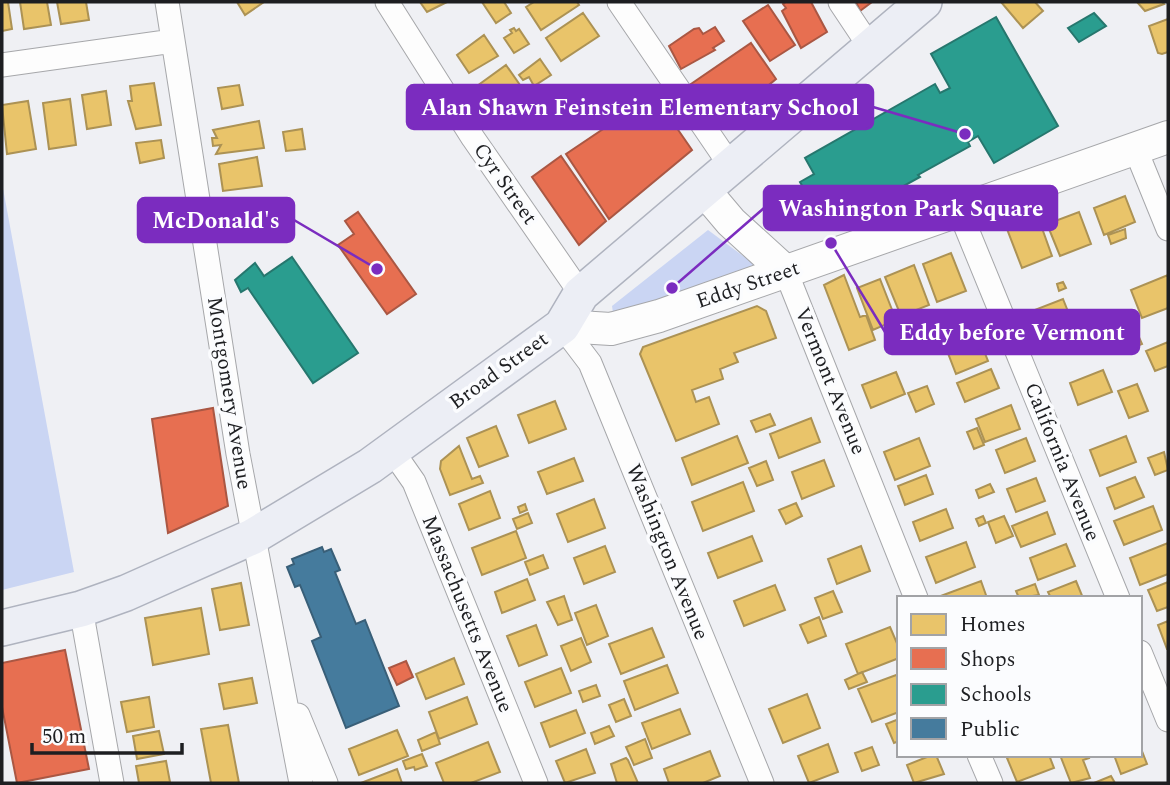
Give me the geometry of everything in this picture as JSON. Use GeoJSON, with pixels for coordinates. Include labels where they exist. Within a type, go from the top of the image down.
{"type":"FeatureCollection","features":[{"type":"Feature","properties":{"kind":"main road","name":"Broad Street"},"geometry":{"type":"LineString","coordinates":[[2,628],[81,609],[139,588],[253,537],[370,466],[562,326],[581,294],[923,2]]}},
{"type":"Feature","properties":{"kind":"main road","name":"Eddy Street"},"geometry":{"type":"LineString","coordinates":[[562,326],[611,329],[786,272],[1168,137]]}},
{"type":"Feature","properties":{"kind":"main road","name":"Vermont Avenue"},"geometry":{"type":"LineString","coordinates":[[704,190],[754,244],[786,272]]}},
{"type":"Feature","properties":{"kind":"street","name":"Montgomery Avenue"},"geometry":{"type":"LineString","coordinates":[[167,2],[253,537],[301,783]]}},
{"type":"Feature","properties":{"kind":"street","name":"Cyr Street"},"geometry":{"type":"LineString","coordinates":[[387,2],[473,138],[581,294]]}},
{"type":"Feature","properties":{"kind":"street"},"geometry":{"type":"LineString","coordinates":[[619,2],[730,166]]}},
{"type":"Feature","properties":{"kind":"street"},"geometry":{"type":"LineString","coordinates":[[840,2],[870,47]]}},
{"type":"Feature","properties":{"kind":"street"},"geometry":{"type":"LineString","coordinates":[[2,65],[173,41]]}},
{"type":"Feature","properties":{"kind":"street"},"geometry":{"type":"LineString","coordinates":[[1135,148],[1168,229]]}},
{"type":"Feature","properties":{"kind":"street","name":"California Avenue"},"geometry":{"type":"LineString","coordinates":[[959,210],[1117,596]]}},
{"type":"Feature","properties":{"kind":"street","name":"Vermont Avenue"},"geometry":{"type":"LineString","coordinates":[[786,272],[915,596]]}},
{"type":"Feature","properties":{"kind":"street","name":"Washington Avenue"},"geometry":{"type":"LineString","coordinates":[[562,326],[590,363],[762,783]]}},
{"type":"Feature","properties":{"kind":"street","name":"Massachusetts Avenue"},"geometry":{"type":"LineString","coordinates":[[391,449],[414,482],[536,783]]}},
{"type":"Feature","properties":{"kind":"street"},"geometry":{"type":"LineString","coordinates":[[81,609],[113,783]]}},
{"type":"Feature","properties":{"kind":"street"},"geometry":{"type":"LineString","coordinates":[[1142,657],[1168,720]]}},
{"type":"Feature","properties":{"kind":"street"},"geometry":{"type":"LineString","coordinates":[[278,669],[326,783]]}},
{"type":"Feature","properties":{"kind":"street"},"geometry":{"type":"LineString","coordinates":[[980,757],[991,783]]}},
{"type":"Feature","properties":{"kind":"shaded area"},"geometry":{"type":"Polygon","coordinates":[[[2,183],[74,572],[2,590],[2,183]]]}},
{"type":"Feature","properties":{"kind":"shaded area"},"geometry":{"type":"Polygon","coordinates":[[[708,230],[762,270],[619,318],[613,313],[612,306],[708,230]]]}},
{"type":"Feature","properties":{"kind":"building: Homes"},"geometry":{"type":"Polygon","coordinates":[[[2,2],[8,2],[12,29],[2,31],[2,2]]]}},
{"type":"Feature","properties":{"kind":"building: Homes"},"geometry":{"type":"Polygon","coordinates":[[[20,2],[47,2],[51,25],[24,29],[20,2]]]}},
{"type":"Feature","properties":{"kind":"building: Homes"},"geometry":{"type":"Polygon","coordinates":[[[57,2],[86,2],[89,20],[61,24],[57,2]]]}},
{"type":"Feature","properties":{"kind":"building: Homes"},"geometry":{"type":"Polygon","coordinates":[[[237,2],[264,2],[245,15],[237,2]]]}},
{"type":"Feature","properties":{"kind":"building: Homes"},"geometry":{"type":"Polygon","coordinates":[[[420,2],[447,2],[427,12],[420,2]]]}},
{"type":"Feature","properties":{"kind":"building: Homes"},"geometry":{"type":"Polygon","coordinates":[[[482,2],[504,2],[511,13],[496,23],[482,2]]]}},
{"type":"Feature","properties":{"kind":"building: Homes"},"geometry":{"type":"Polygon","coordinates":[[[534,2],[577,2],[579,5],[541,30],[526,7],[534,2]]]}},
{"type":"Feature","properties":{"kind":"building: Homes"},"geometry":{"type":"Polygon","coordinates":[[[1001,2],[1035,2],[1043,11],[1023,28],[1001,2]]]}},
{"type":"Feature","properties":{"kind":"building: Homes"},"geometry":{"type":"Polygon","coordinates":[[[1137,2],[1162,2],[1164,4],[1145,11],[1137,2]]]}},
{"type":"Feature","properties":{"kind":"building: Homes"},"geometry":{"type":"Polygon","coordinates":[[[583,13],[599,36],[561,61],[546,38],[583,13]]]}},
{"type":"Feature","properties":{"kind":"building: Homes"},"geometry":{"type":"Polygon","coordinates":[[[1168,19],[1168,52],[1162,54],[1158,53],[1149,26],[1168,19]]]}},
{"type":"Feature","properties":{"kind":"building: Homes"},"geometry":{"type":"Polygon","coordinates":[[[514,28],[516,31],[519,29],[529,44],[514,53],[504,38],[512,33],[510,30],[514,28]]]}},
{"type":"Feature","properties":{"kind":"building: Homes"},"geometry":{"type":"Polygon","coordinates":[[[484,35],[498,56],[469,73],[457,55],[484,35]]]}},
{"type":"Feature","properties":{"kind":"building: Homes"},"geometry":{"type":"Polygon","coordinates":[[[540,59],[551,75],[534,86],[529,77],[523,80],[519,75],[540,59]]]}},
{"type":"Feature","properties":{"kind":"building: Homes"},"geometry":{"type":"Polygon","coordinates":[[[506,65],[520,85],[490,105],[477,86],[506,65]]]}},
{"type":"Feature","properties":{"kind":"building: Homes"},"geometry":{"type":"Polygon","coordinates":[[[154,83],[161,125],[136,129],[128,101],[132,101],[130,86],[154,83]]]}},
{"type":"Feature","properties":{"kind":"building: Homes"},"geometry":{"type":"Polygon","coordinates":[[[239,85],[243,105],[222,109],[218,88],[239,85]]]}},
{"type":"Feature","properties":{"kind":"building: Homes"},"geometry":{"type":"Polygon","coordinates":[[[106,91],[111,125],[87,129],[82,95],[106,91]]]}},
{"type":"Feature","properties":{"kind":"building: Homes"},"geometry":{"type":"Polygon","coordinates":[[[70,99],[76,145],[49,149],[43,103],[70,99]]]}},
{"type":"Feature","properties":{"kind":"building: Homes"},"geometry":{"type":"Polygon","coordinates":[[[28,101],[36,149],[7,154],[2,105],[28,101]]]}},
{"type":"Feature","properties":{"kind":"building: Homes"},"geometry":{"type":"Polygon","coordinates":[[[259,121],[264,148],[216,154],[221,145],[213,146],[212,138],[217,138],[213,130],[259,121]]]}},
{"type":"Feature","properties":{"kind":"building: Homes"},"geometry":{"type":"Polygon","coordinates":[[[302,129],[305,149],[286,151],[283,132],[302,129]]]}},
{"type":"Feature","properties":{"kind":"building: Homes"},"geometry":{"type":"Polygon","coordinates":[[[161,140],[164,158],[140,163],[136,143],[161,140]]]}},
{"type":"Feature","properties":{"kind":"building: Homes"},"geometry":{"type":"Polygon","coordinates":[[[257,157],[262,186],[223,191],[219,164],[257,157]]]}},
{"type":"Feature","properties":{"kind":"building: Homes"},"geometry":{"type":"Polygon","coordinates":[[[1125,196],[1135,222],[1104,235],[1094,208],[1125,196]]]}},
{"type":"Feature","properties":{"kind":"building: Homes"},"geometry":{"type":"Polygon","coordinates":[[[1079,212],[1091,244],[1060,256],[1047,224],[1079,212]]]}},
{"type":"Feature","properties":{"kind":"building: Homes"},"geometry":{"type":"Polygon","coordinates":[[[1038,217],[1052,256],[1022,268],[1007,229],[1038,217]]]}},
{"type":"Feature","properties":{"kind":"building: Homes"},"geometry":{"type":"Polygon","coordinates":[[[1125,229],[1126,238],[1111,244],[1108,235],[1125,229]]]}},
{"type":"Feature","properties":{"kind":"building: Homes"},"geometry":{"type":"Polygon","coordinates":[[[951,253],[966,291],[937,302],[923,264],[951,253]]]}},
{"type":"Feature","properties":{"kind":"building: Homes"},"geometry":{"type":"Polygon","coordinates":[[[914,265],[929,305],[901,316],[885,277],[914,265]]]}},
{"type":"Feature","properties":{"kind":"building: Homes"},"geometry":{"type":"Polygon","coordinates":[[[844,275],[860,317],[866,315],[875,340],[849,350],[824,285],[844,275]]]}},
{"type":"Feature","properties":{"kind":"building: Homes"},"geometry":{"type":"Polygon","coordinates":[[[1168,275],[1168,308],[1142,318],[1131,290],[1168,275]]]}},
{"type":"Feature","properties":{"kind":"building: Homes"},"geometry":{"type":"Polygon","coordinates":[[[880,279],[896,320],[873,330],[857,288],[880,279]]]}},
{"type":"Feature","properties":{"kind":"building: Homes"},"geometry":{"type":"Polygon","coordinates":[[[1063,282],[1066,288],[1059,291],[1057,284],[1063,282]]]}},
{"type":"Feature","properties":{"kind":"building: Homes"},"geometry":{"type":"Polygon","coordinates":[[[1063,299],[1073,324],[1042,336],[1032,311],[1063,299]]]}},
{"type":"Feature","properties":{"kind":"building: Homes"},"geometry":{"type":"Polygon","coordinates":[[[757,306],[766,311],[776,338],[734,353],[738,362],[720,369],[723,379],[692,390],[696,402],[709,397],[719,424],[676,441],[640,354],[643,347],[757,306]]]}},
{"type":"Feature","properties":{"kind":"building: Homes"},"geometry":{"type":"Polygon","coordinates":[[[1134,326],[1142,344],[1125,351],[1118,333],[1134,326]]]}},
{"type":"Feature","properties":{"kind":"building: Homes"},"geometry":{"type":"Polygon","coordinates":[[[978,336],[988,361],[956,374],[946,348],[978,336]]]}},
{"type":"Feature","properties":{"kind":"building: Homes"},"geometry":{"type":"Polygon","coordinates":[[[1168,342],[1168,366],[1155,371],[1146,351],[1168,342]]]}},
{"type":"Feature","properties":{"kind":"building: Homes"},"geometry":{"type":"Polygon","coordinates":[[[991,369],[999,388],[965,402],[957,383],[991,369]]]}},
{"type":"Feature","properties":{"kind":"building: Homes"},"geometry":{"type":"Polygon","coordinates":[[[1103,370],[1112,392],[1078,405],[1070,383],[1103,370]]]}},
{"type":"Feature","properties":{"kind":"building: Homes"},"geometry":{"type":"Polygon","coordinates":[[[896,372],[905,394],[871,408],[862,385],[896,372]]]}},
{"type":"Feature","properties":{"kind":"building: Homes"},"geometry":{"type":"Polygon","coordinates":[[[1137,384],[1148,411],[1129,418],[1118,391],[1137,384]]]}},
{"type":"Feature","properties":{"kind":"building: Homes"},"geometry":{"type":"Polygon","coordinates":[[[927,386],[934,404],[916,412],[908,393],[927,386]]]}},
{"type":"Feature","properties":{"kind":"building: Homes"},"geometry":{"type":"Polygon","coordinates":[[[555,401],[566,429],[529,443],[518,415],[555,401]]]}},
{"type":"Feature","properties":{"kind":"building: Homes"},"geometry":{"type":"Polygon","coordinates":[[[1011,405],[1020,429],[985,442],[976,419],[1011,405]]]}},
{"type":"Feature","properties":{"kind":"building: Homes"},"geometry":{"type":"Polygon","coordinates":[[[770,414],[775,425],[756,432],[751,421],[770,414]]]}},
{"type":"Feature","properties":{"kind":"building: Homes"},"geometry":{"type":"Polygon","coordinates":[[[811,418],[820,442],[779,458],[770,434],[811,418]]]}},
{"type":"Feature","properties":{"kind":"building: Homes"},"geometry":{"type":"Polygon","coordinates":[[[496,426],[508,456],[479,467],[467,438],[496,426]]]}},
{"type":"Feature","properties":{"kind":"building: Homes"},"geometry":{"type":"Polygon","coordinates":[[[977,428],[984,445],[974,449],[967,432],[977,428]]]}},
{"type":"Feature","properties":{"kind":"building: Homes"},"geometry":{"type":"Polygon","coordinates":[[[737,436],[748,463],[692,485],[682,458],[737,436]]]}},
{"type":"Feature","properties":{"kind":"building: Homes"},"geometry":{"type":"Polygon","coordinates":[[[1126,436],[1136,462],[1100,476],[1090,450],[1126,436]]]}},
{"type":"Feature","properties":{"kind":"building: Homes"},"geometry":{"type":"Polygon","coordinates":[[[919,438],[930,466],[895,480],[884,452],[919,438]]]}},
{"type":"Feature","properties":{"kind":"building: Homes"},"geometry":{"type":"Polygon","coordinates":[[[1026,438],[1035,461],[1005,473],[996,450],[1026,438]]]}},
{"type":"Feature","properties":{"kind":"building: Homes"},"geometry":{"type":"Polygon","coordinates":[[[459,446],[472,479],[480,476],[483,483],[450,495],[440,469],[441,461],[459,446]]]}},
{"type":"Feature","properties":{"kind":"building: Homes"},"geometry":{"type":"Polygon","coordinates":[[[1164,452],[1168,470],[1155,475],[1148,458],[1164,452]]]}},
{"type":"Feature","properties":{"kind":"building: Homes"},"geometry":{"type":"Polygon","coordinates":[[[574,458],[583,481],[547,494],[538,472],[574,458]]]}},
{"type":"Feature","properties":{"kind":"building: Homes"},"geometry":{"type":"Polygon","coordinates":[[[824,460],[834,486],[802,499],[792,472],[824,460]]]}},
{"type":"Feature","properties":{"kind":"building: Homes"},"geometry":{"type":"Polygon","coordinates":[[[766,461],[773,480],[757,486],[749,468],[766,461]]]}},
{"type":"Feature","properties":{"kind":"building: Homes"},"geometry":{"type":"Polygon","coordinates":[[[926,475],[933,494],[905,505],[898,486],[926,475]]]}},
{"type":"Feature","properties":{"kind":"building: Homes"},"geometry":{"type":"Polygon","coordinates":[[[1135,477],[1144,497],[1115,509],[1107,488],[1135,477]]]}},
{"type":"Feature","properties":{"kind":"building: Homes"},"geometry":{"type":"Polygon","coordinates":[[[1036,478],[1045,501],[1016,512],[1007,489],[1036,478]]]}},
{"type":"Feature","properties":{"kind":"building: Homes"},"geometry":{"type":"Polygon","coordinates":[[[743,482],[754,511],[703,531],[692,502],[743,482]]]}},
{"type":"Feature","properties":{"kind":"building: Homes"},"geometry":{"type":"Polygon","coordinates":[[[990,484],[994,492],[979,498],[976,490],[990,484]]]}},
{"type":"Feature","properties":{"kind":"building: Homes"},"geometry":{"type":"Polygon","coordinates":[[[490,491],[500,518],[469,530],[459,504],[490,491]]]}},
{"type":"Feature","properties":{"kind":"building: Homes"},"geometry":{"type":"Polygon","coordinates":[[[594,499],[605,528],[568,542],[557,514],[594,499]]]}},
{"type":"Feature","properties":{"kind":"building: Homes"},"geometry":{"type":"Polygon","coordinates":[[[796,503],[802,516],[786,524],[779,510],[796,503]]]}},
{"type":"Feature","properties":{"kind":"building: Homes"},"geometry":{"type":"Polygon","coordinates":[[[525,504],[527,510],[520,513],[518,507],[525,504]]]}},
{"type":"Feature","properties":{"kind":"building: Homes"},"geometry":{"type":"Polygon","coordinates":[[[1153,506],[1162,530],[1124,545],[1114,521],[1153,506]]]}},
{"type":"Feature","properties":{"kind":"building: Homes"},"geometry":{"type":"Polygon","coordinates":[[[946,509],[953,528],[920,541],[913,522],[946,509]]]}},
{"type":"Feature","properties":{"kind":"building: Homes"},"geometry":{"type":"Polygon","coordinates":[[[1047,512],[1055,534],[1021,547],[1012,526],[1047,512]]]}},
{"type":"Feature","properties":{"kind":"building: Homes"},"geometry":{"type":"Polygon","coordinates":[[[528,513],[532,523],[517,529],[513,519],[528,513]]]}},
{"type":"Feature","properties":{"kind":"building: Homes"},"geometry":{"type":"Polygon","coordinates":[[[983,516],[986,523],[979,526],[976,519],[983,516]]]}},
{"type":"Feature","properties":{"kind":"building: Homes"},"geometry":{"type":"Polygon","coordinates":[[[1004,516],[1013,536],[996,543],[988,522],[1004,516]]]}},
{"type":"Feature","properties":{"kind":"building: Homes"},"geometry":{"type":"Polygon","coordinates":[[[516,531],[526,558],[482,575],[472,548],[516,531]]]}},
{"type":"Feature","properties":{"kind":"building: Homes"},"geometry":{"type":"Polygon","coordinates":[[[752,536],[762,561],[718,578],[708,553],[752,536]]]}},
{"type":"Feature","properties":{"kind":"building: Homes"},"geometry":{"type":"Polygon","coordinates":[[[966,542],[975,567],[936,583],[926,557],[966,542]]]}},
{"type":"Feature","properties":{"kind":"building: Homes"},"geometry":{"type":"Polygon","coordinates":[[[1168,543],[1168,574],[1140,585],[1130,558],[1168,543]]]}},
{"type":"Feature","properties":{"kind":"building: Homes"},"geometry":{"type":"Polygon","coordinates":[[[1066,544],[1075,566],[1038,580],[1030,558],[1066,544]]]}},
{"type":"Feature","properties":{"kind":"building: Homes"},"geometry":{"type":"Polygon","coordinates":[[[605,546],[615,572],[584,584],[574,558],[605,546]]]}},
{"type":"Feature","properties":{"kind":"building: Homes"},"geometry":{"type":"Polygon","coordinates":[[[861,546],[870,571],[837,584],[828,559],[861,546]]]}},
{"type":"Feature","properties":{"kind":"building: Homes"},"geometry":{"type":"Polygon","coordinates":[[[543,555],[548,568],[530,575],[525,562],[543,555]]]}},
{"type":"Feature","properties":{"kind":"building: Homes"},"geometry":{"type":"Polygon","coordinates":[[[527,579],[535,600],[502,613],[495,592],[527,579]]]}},
{"type":"Feature","properties":{"kind":"building: Homes"},"geometry":{"type":"Polygon","coordinates":[[[981,581],[986,596],[941,596],[981,581]]]}},
{"type":"Feature","properties":{"kind":"building: Homes"},"geometry":{"type":"Polygon","coordinates":[[[1076,581],[1082,596],[1050,596],[1048,592],[1076,581]]]}},
{"type":"Feature","properties":{"kind":"building: Homes"},"geometry":{"type":"Polygon","coordinates":[[[1168,582],[1168,607],[1157,611],[1148,590],[1168,582]]]}},
{"type":"Feature","properties":{"kind":"building: Homes"},"geometry":{"type":"Polygon","coordinates":[[[241,583],[249,625],[220,630],[212,589],[241,583]]]}},
{"type":"Feature","properties":{"kind":"building: Homes"},"geometry":{"type":"Polygon","coordinates":[[[1035,584],[1039,595],[1018,596],[1016,591],[1035,584]]]}},
{"type":"Feature","properties":{"kind":"building: Homes"},"geometry":{"type":"Polygon","coordinates":[[[775,585],[785,610],[744,626],[734,601],[775,585]]]}},
{"type":"Feature","properties":{"kind":"building: Homes"},"geometry":{"type":"Polygon","coordinates":[[[833,591],[842,612],[823,619],[815,598],[833,591]]]}},
{"type":"Feature","properties":{"kind":"building: Homes"},"geometry":{"type":"Polygon","coordinates":[[[564,596],[572,620],[558,625],[547,602],[564,596]]]}},
{"type":"Feature","properties":{"kind":"building: Homes"},"geometry":{"type":"Polygon","coordinates":[[[596,605],[608,636],[587,645],[575,613],[596,605]]]}},
{"type":"Feature","properties":{"kind":"building: Homes"},"geometry":{"type":"Polygon","coordinates":[[[201,608],[209,654],[153,665],[145,618],[201,608]]]}},
{"type":"Feature","properties":{"kind":"building: Homes"},"geometry":{"type":"Polygon","coordinates":[[[819,617],[826,636],[808,643],[800,625],[819,617]]]}},
{"type":"Feature","properties":{"kind":"building: Homes"},"geometry":{"type":"Polygon","coordinates":[[[1168,621],[1168,649],[1167,649],[1158,625],[1168,621]]]}},
{"type":"Feature","properties":{"kind":"building: Homes"},"geometry":{"type":"Polygon","coordinates":[[[536,625],[547,655],[519,666],[507,636],[536,625]]]}},
{"type":"Feature","properties":{"kind":"building: Homes"},"geometry":{"type":"Polygon","coordinates":[[[890,627],[897,643],[897,659],[858,674],[846,644],[890,627]]]}},
{"type":"Feature","properties":{"kind":"building: Homes"},"geometry":{"type":"Polygon","coordinates":[[[652,628],[664,657],[621,674],[609,644],[652,628]]]}},
{"type":"Feature","properties":{"kind":"building: Homes"},"geometry":{"type":"Polygon","coordinates":[[[581,638],[591,662],[571,671],[561,646],[581,638]]]}},
{"type":"Feature","properties":{"kind":"building: Homes"},"geometry":{"type":"Polygon","coordinates":[[[454,658],[464,684],[426,699],[416,674],[454,658]]]}},
{"type":"Feature","properties":{"kind":"building: Homes"},"geometry":{"type":"Polygon","coordinates":[[[667,665],[678,693],[635,710],[624,681],[667,665]]]}},
{"type":"Feature","properties":{"kind":"building: Homes"},"geometry":{"type":"Polygon","coordinates":[[[561,668],[571,693],[535,707],[525,682],[561,668]]]}},
{"type":"Feature","properties":{"kind":"building: Homes"},"geometry":{"type":"Polygon","coordinates":[[[862,672],[867,682],[849,689],[845,680],[862,672]]]}},
{"type":"Feature","properties":{"kind":"building: Homes"},"geometry":{"type":"Polygon","coordinates":[[[897,675],[897,713],[872,722],[858,689],[897,675]]]}},
{"type":"Feature","properties":{"kind":"building: Homes"},"geometry":{"type":"Polygon","coordinates":[[[252,678],[257,703],[224,709],[219,684],[252,678]]]}},
{"type":"Feature","properties":{"kind":"building: Homes"},"geometry":{"type":"Polygon","coordinates":[[[596,685],[600,696],[583,702],[579,691],[596,685]]]}},
{"type":"Feature","properties":{"kind":"building: Homes"},"geometry":{"type":"Polygon","coordinates":[[[807,694],[820,728],[783,743],[769,709],[807,694]]]}},
{"type":"Feature","properties":{"kind":"building: Homes"},"geometry":{"type":"Polygon","coordinates":[[[149,697],[154,727],[127,732],[121,702],[149,697]]]}},
{"type":"Feature","properties":{"kind":"building: Homes"},"geometry":{"type":"Polygon","coordinates":[[[467,697],[477,724],[439,739],[429,712],[467,697]]]}},
{"type":"Feature","properties":{"kind":"building: Homes"},"geometry":{"type":"Polygon","coordinates":[[[624,699],[631,716],[616,722],[609,705],[624,699]]]}},
{"type":"Feature","properties":{"kind":"building: Homes"},"geometry":{"type":"Polygon","coordinates":[[[680,709],[690,734],[652,749],[642,723],[680,709]]]}},
{"type":"Feature","properties":{"kind":"building: Homes"},"geometry":{"type":"Polygon","coordinates":[[[576,710],[585,733],[550,747],[541,723],[576,710]]]}},
{"type":"Feature","properties":{"kind":"building: Homes"},"geometry":{"type":"Polygon","coordinates":[[[897,720],[897,742],[894,743],[886,724],[897,720]]]}},
{"type":"Feature","properties":{"kind":"building: Homes"},"geometry":{"type":"Polygon","coordinates":[[[228,725],[239,783],[211,783],[201,729],[228,725]]]}},
{"type":"Feature","properties":{"kind":"building: Homes"},"geometry":{"type":"Polygon","coordinates":[[[609,726],[614,736],[595,744],[591,733],[609,726]]]}},
{"type":"Feature","properties":{"kind":"building: Homes"},"geometry":{"type":"Polygon","coordinates":[[[397,730],[408,756],[359,775],[349,749],[397,730]]]}},
{"type":"Feature","properties":{"kind":"building: Homes"},"geometry":{"type":"Polygon","coordinates":[[[159,731],[164,754],[137,759],[133,736],[159,731]]]}},
{"type":"Feature","properties":{"kind":"building: Homes"},"geometry":{"type":"Polygon","coordinates":[[[436,732],[440,744],[422,751],[418,740],[436,732]]]}},
{"type":"Feature","properties":{"kind":"building: Homes"},"geometry":{"type":"Polygon","coordinates":[[[645,739],[652,758],[634,765],[626,747],[645,739]]]}},
{"type":"Feature","properties":{"kind":"building: Homes"},"geometry":{"type":"Polygon","coordinates":[[[488,742],[500,772],[471,783],[444,783],[436,763],[488,742]]]}},
{"type":"Feature","properties":{"kind":"building: Homes"},"geometry":{"type":"Polygon","coordinates":[[[828,744],[838,772],[809,783],[798,756],[828,744]]]}},
{"type":"Feature","properties":{"kind":"building: Homes"},"geometry":{"type":"Polygon","coordinates":[[[872,747],[879,765],[862,771],[855,753],[872,747]]]}},
{"type":"Feature","properties":{"kind":"building: Homes"},"geometry":{"type":"Polygon","coordinates":[[[586,749],[595,773],[565,783],[556,761],[586,749]]]}},
{"type":"Feature","properties":{"kind":"building: Homes"},"geometry":{"type":"Polygon","coordinates":[[[710,751],[720,776],[703,783],[669,783],[664,769],[710,751]]]}},
{"type":"Feature","properties":{"kind":"building: Homes"},"geometry":{"type":"Polygon","coordinates":[[[1142,751],[1147,764],[1121,774],[1115,757],[1142,757],[1142,751]]]}},
{"type":"Feature","properties":{"kind":"building: Homes"},"geometry":{"type":"Polygon","coordinates":[[[422,754],[427,766],[415,770],[414,767],[406,769],[403,761],[422,754]]]}},
{"type":"Feature","properties":{"kind":"building: Homes"},"geometry":{"type":"Polygon","coordinates":[[[927,757],[937,757],[944,774],[914,783],[907,765],[927,757]]]}},
{"type":"Feature","properties":{"kind":"building: Homes"},"geometry":{"type":"Polygon","coordinates":[[[1050,757],[1054,768],[1017,782],[1007,758],[1050,757]]]}},
{"type":"Feature","properties":{"kind":"building: Homes"},"geometry":{"type":"Polygon","coordinates":[[[1061,757],[1089,757],[1083,760],[1090,778],[1071,783],[1061,757]]]}},
{"type":"Feature","properties":{"kind":"building: Homes"},"geometry":{"type":"Polygon","coordinates":[[[626,758],[638,783],[617,783],[611,764],[626,758]]]}},
{"type":"Feature","properties":{"kind":"building: Homes"},"geometry":{"type":"Polygon","coordinates":[[[166,761],[170,782],[139,783],[136,766],[166,761]]]}},
{"type":"Feature","properties":{"kind":"building: Homes"},"geometry":{"type":"Polygon","coordinates":[[[397,769],[402,783],[361,783],[397,769]]]}},
{"type":"Feature","properties":{"kind":"building: Homes"},"geometry":{"type":"Polygon","coordinates":[[[1111,776],[1115,783],[1094,783],[1111,776]]]}},
{"type":"Feature","properties":{"kind":"building: Shops"},"geometry":{"type":"Polygon","coordinates":[[[811,2],[827,32],[801,48],[782,11],[786,8],[783,4],[811,2]]]}},
{"type":"Feature","properties":{"kind":"building: Shops"},"geometry":{"type":"Polygon","coordinates":[[[856,2],[872,2],[860,11],[856,2]]]}},
{"type":"Feature","properties":{"kind":"building: Shops"},"geometry":{"type":"Polygon","coordinates":[[[768,5],[795,45],[770,61],[743,21],[768,5]]]}},
{"type":"Feature","properties":{"kind":"building: Shops"},"geometry":{"type":"Polygon","coordinates":[[[715,27],[724,41],[713,48],[715,50],[681,69],[669,46],[694,29],[699,28],[703,34],[715,27]]]}},
{"type":"Feature","properties":{"kind":"building: Shops"},"geometry":{"type":"Polygon","coordinates":[[[751,43],[776,79],[723,123],[717,122],[691,84],[751,43]]]}},
{"type":"Feature","properties":{"kind":"building: Shops"},"geometry":{"type":"Polygon","coordinates":[[[654,95],[692,150],[609,219],[566,154],[654,95]]]}},
{"type":"Feature","properties":{"kind":"building: Shops"},"geometry":{"type":"Polygon","coordinates":[[[561,156],[606,221],[579,245],[532,177],[561,156]]]}},
{"type":"Feature","properties":{"kind":"building: Shops"},"geometry":{"type":"Polygon","coordinates":[[[358,212],[416,294],[387,314],[338,245],[354,234],[345,221],[358,212]]]}},
{"type":"Feature","properties":{"kind":"building: Shops"},"geometry":{"type":"Polygon","coordinates":[[[213,408],[228,506],[168,533],[152,419],[213,408]]]}},
{"type":"Feature","properties":{"kind":"building: Shops"},"geometry":{"type":"Polygon","coordinates":[[[65,650],[89,769],[17,783],[2,707],[2,663],[65,650]]]}},
{"type":"Feature","properties":{"kind":"building: Shops"},"geometry":{"type":"Polygon","coordinates":[[[406,661],[413,677],[397,685],[389,668],[406,661]]]}},
{"type":"Feature","properties":{"kind":"building: Schools"},"geometry":{"type":"Polygon","coordinates":[[[1094,13],[1106,26],[1079,42],[1068,28],[1094,13]]]}},
{"type":"Feature","properties":{"kind":"building: Schools"},"geometry":{"type":"Polygon","coordinates":[[[996,17],[1058,126],[994,163],[978,136],[968,142],[970,146],[918,175],[920,177],[840,221],[832,205],[818,213],[800,182],[814,174],[805,158],[935,84],[940,93],[950,88],[931,54],[996,17]]]}},
{"type":"Feature","properties":{"kind":"building: Schools"},"geometry":{"type":"Polygon","coordinates":[[[292,257],[358,353],[313,383],[248,288],[241,292],[235,280],[255,263],[264,276],[292,257]]]}},
{"type":"Feature","properties":{"kind":"building: Public"},"geometry":{"type":"Polygon","coordinates":[[[322,547],[324,552],[331,549],[340,570],[335,572],[356,624],[365,620],[399,706],[346,728],[312,641],[321,637],[300,585],[295,587],[287,567],[294,564],[292,559],[322,547]]]}},
{"type":"Feature","properties":{"kind":"place","name":"Alan Shawn Feinstein Elementary School"},"geometry":{"type":"Point","coordinates":[965,134]}},
{"type":"Feature","properties":{"kind":"place","name":"Eddy before Vermont"},"geometry":{"type":"Point","coordinates":[831,243]}},
{"type":"Feature","properties":{"kind":"place","name":"McDonald's"},"geometry":{"type":"Point","coordinates":[377,269]}},
{"type":"Feature","properties":{"kind":"place","name":"Washington Park Square"},"geometry":{"type":"Point","coordinates":[672,288]}}]}
